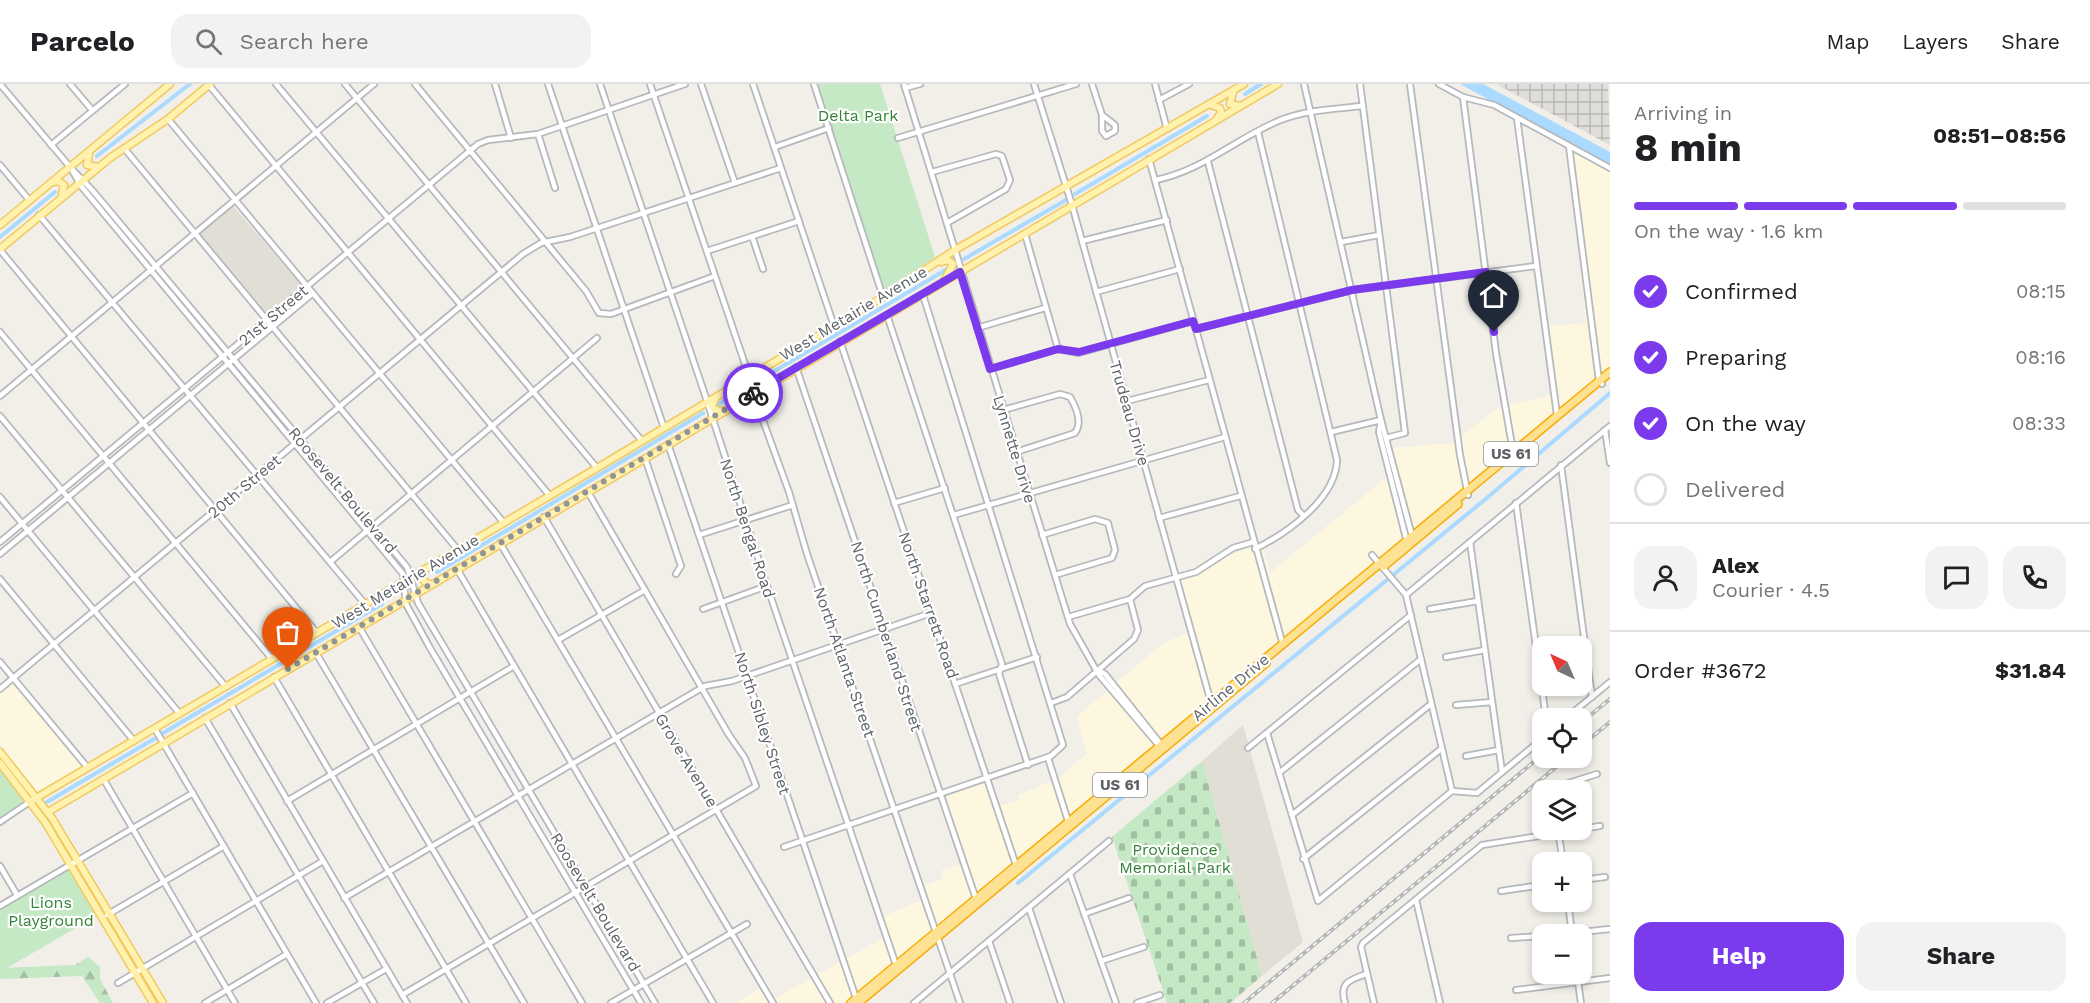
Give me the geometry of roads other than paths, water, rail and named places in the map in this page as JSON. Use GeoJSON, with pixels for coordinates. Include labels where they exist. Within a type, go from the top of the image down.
{"type":"FeatureCollection","features":[{"type":"Feature","properties":{"kind":"highway","name":"Airline Drive"},"geometry":{"type":"LineString","coordinates":[[855,1002],[1283,645],[1383,567],[1610,372]]}},
{"type":"Feature","properties":{"kind":"highway","name":"Airline Drive"},"geometry":{"type":"LineString","coordinates":[[1513,455],[1557,415],[1601,382],[1610,378]]}},
{"type":"Feature","properties":{"kind":"main road"},"geometry":{"type":"LineString","coordinates":[[0,225],[170,84]]}},
{"type":"Feature","properties":{"kind":"main road","name":"West Metairie Avenue"},"geometry":{"type":"LineString","coordinates":[[48,812],[796,367],[939,286],[1278,84]]}},
{"type":"Feature","properties":{"kind":"main road"},"geometry":{"type":"LineString","coordinates":[[0,250],[98,167],[168,119],[209,85]]}},
{"type":"Feature","properties":{"kind":"main road"},"geometry":{"type":"LineString","coordinates":[[1241,86],[1229,100],[1234,106],[1241,105]]}},
{"type":"Feature","properties":{"kind":"main road","name":"West Metairie Avenue"},"geometry":{"type":"LineString","coordinates":[[34,799],[597,468],[883,297],[955,250],[1241,86]]}},
{"type":"Feature","properties":{"kind":"main road"},"geometry":{"type":"LineString","coordinates":[[1208,105],[1217,105],[1220,108],[1220,116],[1214,121]]}},
{"type":"Feature","properties":{"kind":"main road"},"geometry":{"type":"LineString","coordinates":[[92,149],[86,163],[91,167],[98,167]]}},
{"type":"Feature","properties":{"kind":"main road"},"geometry":{"type":"LineString","coordinates":[[52,182],[58,181],[64,185],[65,190],[59,200]]}},
{"type":"Feature","properties":{"kind":"main road"},"geometry":{"type":"LineString","coordinates":[[933,264],[948,260],[953,264],[949,276],[939,286]]}},
{"type":"Feature","properties":{"kind":"main road"},"geometry":{"type":"LineString","coordinates":[[718,395],[712,406],[715,410],[724,411]]}},
{"type":"Feature","properties":{"kind":"main road"},"geometry":{"type":"LineString","coordinates":[[426,569],[422,578],[427,584],[433,584]]}},
{"type":"Feature","properties":{"kind":"main road"},"geometry":{"type":"LineString","coordinates":[[380,596],[389,595],[393,599],[392,606],[386,611]]}},
{"type":"Feature","properties":{"kind":"main road"},"geometry":{"type":"LineString","coordinates":[[0,752],[34,799],[38,810],[78,860],[163,1003]]}},
{"type":"Feature","properties":{"kind":"main road"},"geometry":{"type":"LineString","coordinates":[[0,763],[48,812],[64,845],[70,864],[153,1003]]}},
{"type":"Feature","properties":{"kind":"main road"},"geometry":{"type":"LineString","coordinates":[[38,810],[48,812]]}},
{"type":"Feature","properties":{"kind":"street","name":"Roosevelt Boulevard"},"geometry":{"type":"LineString","coordinates":[[0,84],[408,579]]}},
{"type":"Feature","properties":{"kind":"street"},"geometry":{"type":"LineString","coordinates":[[70,84],[92,110]]}},
{"type":"Feature","properties":{"kind":"street"},"geometry":{"type":"LineString","coordinates":[[51,145],[125,84]]}},
{"type":"Feature","properties":{"kind":"street"},"geometry":{"type":"LineString","coordinates":[[276,84],[597,468]]}},
{"type":"Feature","properties":{"kind":"street"},"geometry":{"type":"LineString","coordinates":[[345,84],[642,441]]}},
{"type":"Feature","properties":{"kind":"street"},"geometry":{"type":"LineString","coordinates":[[0,396],[374,84]]}},
{"type":"Feature","properties":{"kind":"street"},"geometry":{"type":"LineString","coordinates":[[415,84],[586,291],[599,314],[622,309],[715,276]]}},
{"type":"Feature","properties":{"kind":"street"},"geometry":{"type":"LineString","coordinates":[[495,84],[511,138]]}},
{"type":"Feature","properties":{"kind":"street"},"geometry":{"type":"LineString","coordinates":[[548,84],[664,428]]}},
{"type":"Feature","properties":{"kind":"street","name":"North Bengal Road"},"geometry":{"type":"LineString","coordinates":[[600,84],[897,968]]}},
{"type":"Feature","properties":{"kind":"street"},"geometry":{"type":"LineString","coordinates":[[650,84],[749,376]]}},
{"type":"Feature","properties":{"kind":"street","name":"21st Street"},"geometry":{"type":"LineString","coordinates":[[0,542],[470,151],[488,140],[538,134],[686,84]]}},
{"type":"Feature","properties":{"kind":"street"},"geometry":{"type":"LineString","coordinates":[[701,84],[735,183]]}},
{"type":"Feature","properties":{"kind":"street"},"geometry":{"type":"LineString","coordinates":[[753,84],[834,326]]}},
{"type":"Feature","properties":{"kind":"street"},"geometry":{"type":"LineString","coordinates":[[814,84],[883,297]]}},
{"type":"Feature","properties":{"kind":"street"},"geometry":{"type":"LineString","coordinates":[[905,86],[921,84]]}},
{"type":"Feature","properties":{"kind":"street","name":"Trudeau Drive"},"geometry":{"type":"LineString","coordinates":[[1034,84],[1072,206],[1212,706]]}},
{"type":"Feature","properties":{"kind":"street"},"geometry":{"type":"LineString","coordinates":[[898,138],[1076,84]]}},
{"type":"Feature","properties":{"kind":"street"},"geometry":{"type":"LineString","coordinates":[[1092,84],[1102,115]]}},
{"type":"Feature","properties":{"kind":"street"},"geometry":{"type":"LineString","coordinates":[[1155,84],[1167,129]]}},
{"type":"Feature","properties":{"kind":"street"},"geometry":{"type":"LineString","coordinates":[[1159,100],[1189,84]]}},
{"type":"Feature","properties":{"kind":"street"},"geometry":{"type":"LineString","coordinates":[[1304,84],[1411,541]]}},
{"type":"Feature","properties":{"kind":"street"},"geometry":{"type":"LineString","coordinates":[[1360,84],[1404,434],[1386,438]]}},
{"type":"Feature","properties":{"kind":"street"},"geometry":{"type":"LineString","coordinates":[[1410,84],[1468,493]]}},
{"type":"Feature","properties":{"kind":"street"},"geometry":{"type":"LineString","coordinates":[[1439,84],[1463,97],[1494,105],[1610,168]]}},
{"type":"Feature","properties":{"kind":"street"},"geometry":{"type":"LineString","coordinates":[[209,85],[550,496]]}},
{"type":"Feature","properties":{"kind":"street","name":"Lynnette Drive"},"geometry":{"type":"LineString","coordinates":[[905,86],[977,328],[1068,617],[1080,647],[1098,670],[1105,674],[1161,747]]}},
{"type":"Feature","properties":{"kind":"street"},"geometry":{"type":"LineString","coordinates":[[1463,97],[1513,455]]}},
{"type":"Feature","properties":{"kind":"street"},"geometry":{"type":"LineString","coordinates":[[1156,180],[1179,174],[1208,162],[1277,122],[1311,112],[1362,106]]}},
{"type":"Feature","properties":{"kind":"street"},"geometry":{"type":"LineString","coordinates":[[1517,118],[1557,415]]}},
{"type":"Feature","properties":{"kind":"street"},"geometry":{"type":"LineString","coordinates":[[168,119],[504,523]]}},
{"type":"Feature","properties":{"kind":"street"},"geometry":{"type":"LineString","coordinates":[[775,147],[829,128]]}},
{"type":"Feature","properties":{"kind":"street"},"geometry":{"type":"LineString","coordinates":[[1255,549],[1272,540],[1327,494],[1336,475],[1337,460],[1258,132]]}},
{"type":"Feature","properties":{"kind":"street"},"geometry":{"type":"LineString","coordinates":[[538,134],[555,188]]}},
{"type":"Feature","properties":{"kind":"street"},"geometry":{"type":"LineString","coordinates":[[1569,146],[1601,382]]}},
{"type":"Feature","properties":{"kind":"street"},"geometry":{"type":"LineString","coordinates":[[124,148],[458,550]]}},
{"type":"Feature","properties":{"kind":"street"},"geometry":{"type":"LineString","coordinates":[[932,172],[998,154],[1002,156],[1010,181],[1006,189],[947,223]]}},
{"type":"Feature","properties":{"kind":"street"},"geometry":{"type":"LineString","coordinates":[[1149,159],[1240,496],[1283,645]]}},
{"type":"Feature","properties":{"kind":"street"},"geometry":{"type":"LineString","coordinates":[[1208,162],[1298,510],[1303,515]]}},
{"type":"Feature","properties":{"kind":"street"},"geometry":{"type":"LineString","coordinates":[[0,165],[30,201]]}},
{"type":"Feature","properties":{"kind":"street","name":"20th Street"},"geometry":{"type":"LineString","coordinates":[[0,689],[523,254],[546,243],[781,168]]}},
{"type":"Feature","properties":{"kind":"street","name":"Roosevelt Boulevard"},"geometry":{"type":"LineString","coordinates":[[81,181],[156,266],[406,567],[414,595],[656,1003]]}},
{"type":"Feature","properties":{"kind":"street"},"geometry":{"type":"LineString","coordinates":[[39,215],[365,604]]}},
{"type":"Feature","properties":{"kind":"street"},"geometry":{"type":"LineString","coordinates":[[1082,241],[1167,220]]}},
{"type":"Feature","properties":{"kind":"street"},"geometry":{"type":"LineString","coordinates":[[707,251],[799,221]]}},
{"type":"Feature","properties":{"kind":"street"},"geometry":{"type":"LineString","coordinates":[[1025,234],[1058,349]]}},
{"type":"Feature","properties":{"kind":"street"},"geometry":{"type":"LineString","coordinates":[[1341,242],[1379,235]]}},
{"type":"Feature","properties":{"kind":"street"},"geometry":{"type":"LineString","coordinates":[[752,237],[763,269]]}},
{"type":"Feature","properties":{"kind":"street"},"geometry":{"type":"LineString","coordinates":[[0,250],[73,335],[317,633]]}},
{"type":"Feature","properties":{"kind":"street"},"geometry":{"type":"LineString","coordinates":[[1196,329],[1352,290],[1536,266]]}},
{"type":"Feature","properties":{"kind":"street"},"geometry":{"type":"LineString","coordinates":[[1096,292],[1180,269]]}},
{"type":"Feature","properties":{"kind":"street","name":"21st Street"},"geometry":{"type":"LineString","coordinates":[[0,554],[312,294]]}},
{"type":"Feature","properties":{"kind":"street"},"geometry":{"type":"LineString","coordinates":[[784,848],[1048,758],[1061,749],[1064,742],[923,295]]}},
{"type":"Feature","properties":{"kind":"street"},"geometry":{"type":"LineString","coordinates":[[977,328],[1045,308]]}},
{"type":"Feature","properties":{"kind":"street"},"geometry":{"type":"LineString","coordinates":[[887,315],[1002,664],[999,674],[1028,765]]}},
{"type":"Feature","properties":{"kind":"street"},"geometry":{"type":"LineString","coordinates":[[990,369],[1058,349],[1079,352],[1193,321]]}},
{"type":"Feature","properties":{"kind":"street"},"geometry":{"type":"LineString","coordinates":[[0,332],[272,659]]}},
{"type":"Feature","properties":{"kind":"street"},"geometry":{"type":"LineString","coordinates":[[330,561],[597,338]]}},
{"type":"Feature","properties":{"kind":"street","name":"North Starrett Road"},"geometry":{"type":"LineString","coordinates":[[840,341],[1017,867]]}},
{"type":"Feature","properties":{"kind":"street","name":"North Cumberland Street"},"geometry":{"type":"LineString","coordinates":[[796,367],[978,901]]}},
{"type":"Feature","properties":{"kind":"street"},"geometry":{"type":"LineString","coordinates":[[1127,401],[1209,380]]}},
{"type":"Feature","properties":{"kind":"street","name":"North Atlanta Street"},"geometry":{"type":"LineString","coordinates":[[753,393],[793,505],[960,1003]]}},
{"type":"Feature","properties":{"kind":"street"},"geometry":{"type":"LineString","coordinates":[[1003,410],[1060,394],[1070,397],[1074,404],[1079,422],[1075,433],[1016,452]]}},
{"type":"Feature","properties":{"kind":"street"},"geometry":{"type":"LineString","coordinates":[[0,416],[226,687]]}},
{"type":"Feature","properties":{"kind":"street"},"geometry":{"type":"LineString","coordinates":[[1331,432],[1381,420]]}},
{"type":"Feature","properties":{"kind":"street"},"geometry":{"type":"LineString","coordinates":[[1381,420],[1379,432],[1397,506],[1411,541]]}},
{"type":"Feature","properties":{"kind":"street"},"geometry":{"type":"LineString","coordinates":[[1406,595],[1610,426]]}},
{"type":"Feature","properties":{"kind":"street"},"geometry":{"type":"LineString","coordinates":[[1605,430],[1610,462]]}},
{"type":"Feature","properties":{"kind":"street"},"geometry":{"type":"LineString","coordinates":[[954,515],[1225,437]]}},
{"type":"Feature","properties":{"kind":"street","name":"North Sibley Street"},"geometry":{"type":"LineString","coordinates":[[668,444],[748,676],[855,1002]]}},
{"type":"Feature","properties":{"kind":"street"},"geometry":{"type":"LineString","coordinates":[[645,458],[681,566],[676,574]]}},
{"type":"Feature","properties":{"kind":"street"},"geometry":{"type":"LineString","coordinates":[[1562,465],[1592,697]]}},
{"type":"Feature","properties":{"kind":"street"},"geometry":{"type":"LineString","coordinates":[[1393,488],[1400,487]]}},
{"type":"Feature","properties":{"kind":"street"},"geometry":{"type":"LineString","coordinates":[[894,503],[945,488]]}},
{"type":"Feature","properties":{"kind":"street"},"geometry":{"type":"LineString","coordinates":[[402,995],[756,786],[745,758],[729,735],[588,492]]}},
{"type":"Feature","properties":{"kind":"street"},"geometry":{"type":"LineString","coordinates":[[1159,518],[1240,496]]}},
{"type":"Feature","properties":{"kind":"street"},"geometry":{"type":"LineString","coordinates":[[0,497],[180,714]]}},
{"type":"Feature","properties":{"kind":"street"},"geometry":{"type":"LineString","coordinates":[[1516,503],[1545,708]]}},
{"type":"Feature","properties":{"kind":"street"},"geometry":{"type":"LineString","coordinates":[[699,535],[793,505]]}},
{"type":"Feature","properties":{"kind":"street"},"geometry":{"type":"LineString","coordinates":[[1397,506],[1404,505]]}},
{"type":"Feature","properties":{"kind":"street","name":"Grove Avenue"},"geometry":{"type":"LineString","coordinates":[[544,517],[830,1003]]}},
{"type":"Feature","properties":{"kind":"street"},"geometry":{"type":"LineString","coordinates":[[1042,535],[1095,519],[1108,523],[1115,550],[1112,558],[1055,575]]}},
{"type":"Feature","properties":{"kind":"street"},"geometry":{"type":"LineString","coordinates":[[1068,617],[1130,599],[1145,586],[1205,568],[1233,548],[1253,542]]}},
{"type":"Feature","properties":{"kind":"street"},"geometry":{"type":"LineString","coordinates":[[1470,542],[1502,772]]}},
{"type":"Feature","properties":{"kind":"street"},"geometry":{"type":"LineString","coordinates":[[501,543],[773,1003]]}},
{"type":"Feature","properties":{"kind":"street"},"geometry":{"type":"LineString","coordinates":[[1372,555],[1406,595],[1452,791]]}},
{"type":"Feature","properties":{"kind":"street"},"geometry":{"type":"LineString","coordinates":[[457,569],[713,1003]]}},
{"type":"Feature","properties":{"kind":"street"},"geometry":{"type":"LineString","coordinates":[[0,579],[134,741]]}},
{"type":"Feature","properties":{"kind":"street","name":"Roosevelt Boulevard"},"geometry":{"type":"LineString","coordinates":[[408,579],[406,600],[414,619],[641,1003]]}},
{"type":"Feature","properties":{"kind":"street"},"geometry":{"type":"LineString","coordinates":[[703,609],[767,586]]}},
{"type":"Feature","properties":{"kind":"street"},"geometry":{"type":"LineString","coordinates":[[558,640],[645,590]]}},
{"type":"Feature","properties":{"kind":"street"},"geometry":{"type":"LineString","coordinates":[[1051,704],[1067,697],[1134,639],[1138,630],[1130,599]]}},
{"type":"Feature","properties":{"kind":"street"},"geometry":{"type":"LineString","coordinates":[[1430,609],[1478,601]]}},
{"type":"Feature","properties":{"kind":"street"},"geometry":{"type":"LineString","coordinates":[[344,898],[703,687],[748,676],[931,613]]}},
{"type":"Feature","properties":{"kind":"street"},"geometry":{"type":"LineString","coordinates":[[1248,748],[1411,615]]}},
{"type":"Feature","properties":{"kind":"street"},"geometry":{"type":"LineString","coordinates":[[359,627],[582,1003]]}},
{"type":"Feature","properties":{"kind":"street"},"geometry":{"type":"LineString","coordinates":[[1446,657],[1485,650]]}},
{"type":"Feature","properties":{"kind":"street"},"geometry":{"type":"LineString","coordinates":[[316,653],[524,1003]]}},
{"type":"Feature","properties":{"kind":"street"},"geometry":{"type":"LineString","coordinates":[[955,684],[1037,657]]}},
{"type":"Feature","properties":{"kind":"street"},"geometry":{"type":"LineString","coordinates":[[1279,773],[1421,659]]}},
{"type":"Feature","properties":{"kind":"street"},"geometry":{"type":"LineString","coordinates":[[0,662],[88,768]]}},
{"type":"Feature","properties":{"kind":"street"},"geometry":{"type":"LineString","coordinates":[[287,801],[514,666]]}},
{"type":"Feature","properties":{"kind":"street"},"geometry":{"type":"LineString","coordinates":[[274,677],[466,1003]]}},
{"type":"Feature","properties":{"kind":"street"},"geometry":{"type":"LineString","coordinates":[[1578,708],[1610,682]]}},
{"type":"Feature","properties":{"kind":"street"},"geometry":{"type":"LineString","coordinates":[[1456,705],[1492,702]]}},
{"type":"Feature","properties":{"kind":"street"},"geometry":{"type":"LineString","coordinates":[[230,704],[406,1003]]}},
{"type":"Feature","properties":{"kind":"street"},"geometry":{"type":"LineString","coordinates":[[1292,815],[1431,704]]}},
{"type":"Feature","properties":{"kind":"street"},"geometry":{"type":"LineString","coordinates":[[205,718],[374,1003]]}},
{"type":"Feature","properties":{"kind":"street"},"geometry":{"type":"LineString","coordinates":[[155,729],[316,1003]]}},
{"type":"Feature","properties":{"kind":"street"},"geometry":{"type":"LineString","coordinates":[[1267,733],[1318,902],[1452,791],[1477,793],[1532,747]]}},
{"type":"Feature","properties":{"kind":"street"},"geometry":{"type":"LineString","coordinates":[[1304,859],[1441,749]]}},
{"type":"Feature","properties":{"kind":"street"},"geometry":{"type":"LineString","coordinates":[[1466,756],[1499,750]]}},
{"type":"Feature","properties":{"kind":"street"},"geometry":{"type":"LineString","coordinates":[[1048,758],[1070,824]]}},
{"type":"Feature","properties":{"kind":"street"},"geometry":{"type":"LineString","coordinates":[[1580,780],[1598,774]]}},
{"type":"Feature","properties":{"kind":"street"},"geometry":{"type":"LineString","coordinates":[[104,780],[235,1003]]}},
{"type":"Feature","properties":{"kind":"street"},"geometry":{"type":"LineString","coordinates":[[0,906],[193,793]]}},
{"type":"Feature","properties":{"kind":"street","name":"West Metairie Avenue"},"geometry":{"type":"LineString","coordinates":[[0,822],[34,799]]}},
{"type":"Feature","properties":{"kind":"street"},"geometry":{"type":"LineString","coordinates":[[1592,827],[1600,826]]}},
{"type":"Feature","properties":{"kind":"street"},"geometry":{"type":"LineString","coordinates":[[1374,1003],[1366,974],[1363,943],[1487,844],[1532,836]]}},
{"type":"Feature","properties":{"kind":"street"},"geometry":{"type":"LineString","coordinates":[[914,1003],[1108,841]]}},
{"type":"Feature","properties":{"kind":"street"},"geometry":{"type":"LineString","coordinates":[[102,918],[224,846]]}},
{"type":"Feature","properties":{"kind":"street"},"geometry":{"type":"LineString","coordinates":[[118,983],[323,861]]}},
{"type":"Feature","properties":{"kind":"street"},"geometry":{"type":"LineString","coordinates":[[0,866],[17,895]]}},
{"type":"Feature","properties":{"kind":"street"},"geometry":{"type":"LineString","coordinates":[[1070,874],[1116,1003]]}},
{"type":"Feature","properties":{"kind":"street"},"geometry":{"type":"LineString","coordinates":[[1592,879],[1605,877]]}},
{"type":"Feature","properties":{"kind":"street"},"geometry":{"type":"LineString","coordinates":[[1501,891],[1532,886]]}},
{"type":"Feature","properties":{"kind":"street"},"geometry":{"type":"LineString","coordinates":[[1084,914],[1129,898]]}},
{"type":"Feature","properties":{"kind":"street"},"geometry":{"type":"LineString","coordinates":[[1416,900],[1440,1003]]}},
{"type":"Feature","properties":{"kind":"street"},"geometry":{"type":"LineString","coordinates":[[1029,908],[1061,1003]]}},
{"type":"Feature","properties":{"kind":"street"},"geometry":{"type":"LineString","coordinates":[[611,1003],[747,924]]}},
{"type":"Feature","properties":{"kind":"street"},"geometry":{"type":"LineString","coordinates":[[1592,931],[1610,929]]}},
{"type":"Feature","properties":{"kind":"street"},"geometry":{"type":"LineString","coordinates":[[1511,938],[1532,937]]}},
{"type":"Feature","properties":{"kind":"street"},"geometry":{"type":"LineString","coordinates":[[989,941],[1010,1003]]}},
{"type":"Feature","properties":{"kind":"street"},"geometry":{"type":"LineString","coordinates":[[1101,961],[1144,947]]}},
{"type":"Feature","properties":{"kind":"street"},"geometry":{"type":"LineString","coordinates":[[205,1003],[287,954]]}},
{"type":"Feature","properties":{"kind":"street"},"geometry":{"type":"LineString","coordinates":[[327,1003],[386,969]]}},
{"type":"Feature","properties":{"kind":"street"},"geometry":{"type":"LineString","coordinates":[[1345,1003],[1342,989],[1344,985],[1366,974]]}},
{"type":"Feature","properties":{"kind":"street"},"geometry":{"type":"LineString","coordinates":[[1592,980],[1610,978]]}},
{"type":"Feature","properties":{"kind":"street"},"geometry":{"type":"LineString","coordinates":[[1516,990],[1563,984]]}},
{"type":"Feature","properties":{"kind":"street"},"geometry":{"type":"LineString","coordinates":[[1579,984],[1581,1003]]}},
{"type":"Feature","properties":{"kind":"street"},"geometry":{"type":"LineString","coordinates":[[1137,1003],[1160,995]]}},
{"type":"Feature","properties":{"kind":"water"},"geometry":{"type":"Polygon","coordinates":[[[1460,84],[1483,84],[1610,152],[1610,165],[1460,84]]]}},
{"type":"Feature","properties":{"kind":"waterway"},"geometry":{"type":"LineString","coordinates":[[97,156],[190,84]]}},
{"type":"Feature","properties":{"kind":"waterway"},"geometry":{"type":"LineString","coordinates":[[1245,94],[1261,84]]}},
{"type":"Feature","properties":{"kind":"waterway"},"geometry":{"type":"LineString","coordinates":[[1075,194],[1207,116]]}},
{"type":"Feature","properties":{"kind":"waterway"},"geometry":{"type":"LineString","coordinates":[[0,237],[55,192]]}},
{"type":"Feature","properties":{"kind":"waterway"},"geometry":{"type":"LineString","coordinates":[[964,259],[1066,200]]}},
{"type":"Feature","properties":{"kind":"waterway"},"geometry":{"type":"LineString","coordinates":[[717,405],[949,268]]}},
{"type":"Feature","properties":{"kind":"waterway"},"geometry":{"type":"LineString","coordinates":[[1018,883],[1488,497],[1610,393]]}},
{"type":"Feature","properties":{"kind":"waterway"},"geometry":{"type":"LineString","coordinates":[[437,572],[703,413]]}},
{"type":"Feature","properties":{"kind":"waterway"},"geometry":{"type":"LineString","coordinates":[[163,733],[382,604]]}},
{"type":"Feature","properties":{"kind":"waterway"},"geometry":{"type":"LineString","coordinates":[[47,802],[154,739]]}},
{"type":"Feature","properties":{"kind":"railway"},"geometry":{"type":"LineString","coordinates":[[1592,714],[1610,699]]}},
{"type":"Feature","properties":{"kind":"railway"},"geometry":{"type":"LineString","coordinates":[[1592,737],[1610,722]]}},
{"type":"Feature","properties":{"kind":"railway"},"geometry":{"type":"LineString","coordinates":[[1244,1003],[1532,763]]}},
{"type":"Feature","properties":{"kind":"railway"},"geometry":{"type":"LineString","coordinates":[[1272,1003],[1555,768]]}},
{"type":"Feature","properties":{"kind":"park label","name":"Delta Park"},"geometry":{"type":"Point","coordinates":[858,115]}},
{"type":"Feature","properties":{"kind":"park label","name":"Providence Memorial Park"},"geometry":{"type":"Point","coordinates":[1175,858]}},
{"type":"Feature","properties":{"kind":"park label","name":"Lions Playground"},"geometry":{"type":"Point","coordinates":[51,911]}}]}
